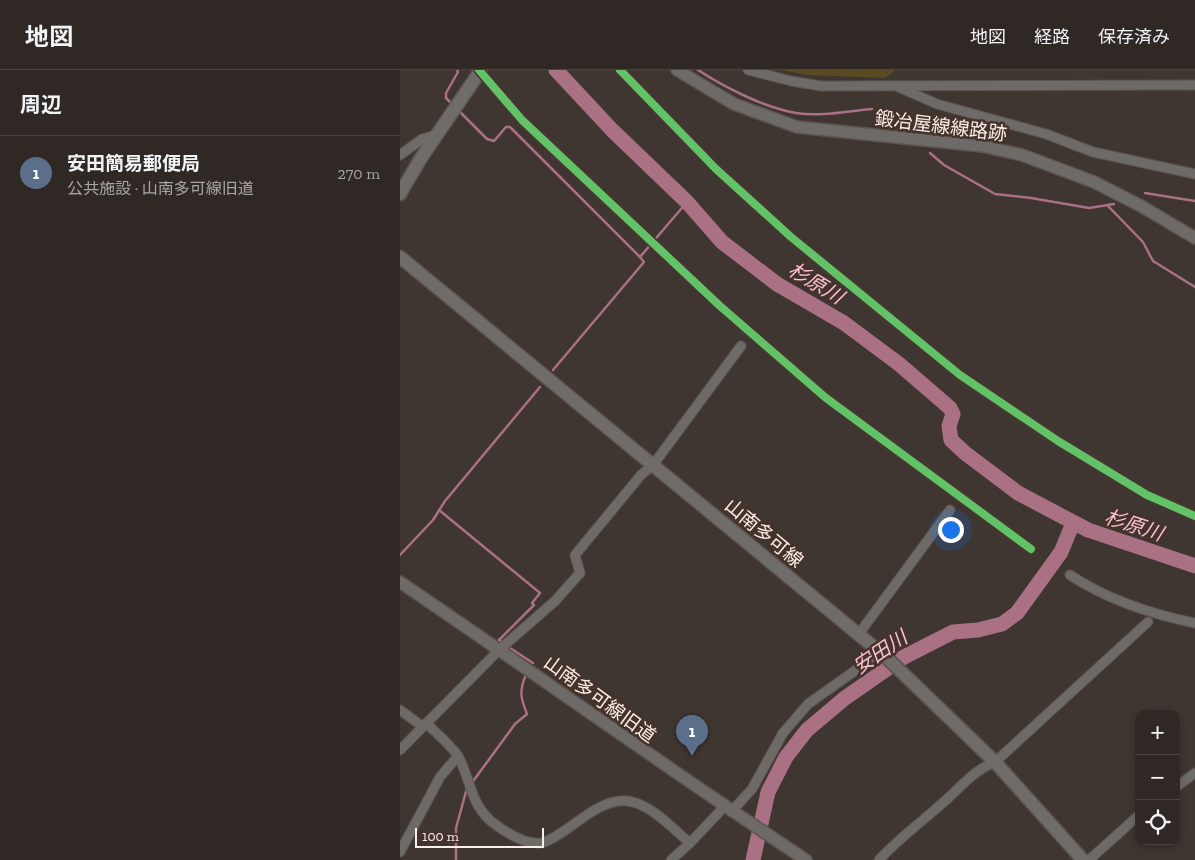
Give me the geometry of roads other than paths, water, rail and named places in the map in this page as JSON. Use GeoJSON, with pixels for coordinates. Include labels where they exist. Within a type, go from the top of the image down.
{"type":"FeatureCollection","features":[{"type":"Feature","properties":{"kind":"main road"},"geometry":{"type":"LineString","coordinates":[[400,194],[436,135],[480,70]]}},
{"type":"Feature","properties":{"kind":"main road","name":"山南多可線"},"geometry":{"type":"LineString","coordinates":[[400,258],[883,655],[995,762],[1083,860]]}},
{"type":"Feature","properties":{"kind":"street"},"geometry":{"type":"LineString","coordinates":[[480,70],[522,120],[720,306],[812,386],[880,439],[1031,549]]}},
{"type":"Feature","properties":{"kind":"street"},"geometry":{"type":"LineString","coordinates":[[620,70],[716,169],[791,237],[960,375],[1058,441],[1147,495],[1195,516]]}},
{"type":"Feature","properties":{"kind":"street","name":"鍛冶屋線線路跡"},"geometry":{"type":"LineString","coordinates":[[677,70],[734,104],[797,128],[982,146],[1022,155],[1094,182],[1141,206],[1195,238]]}},
{"type":"Feature","properties":{"kind":"street"},"geometry":{"type":"LineString","coordinates":[[748,70],[792,82],[821,86],[1195,85]]}},
{"type":"Feature","properties":{"kind":"street"},"geometry":{"type":"LineString","coordinates":[[894,85],[937,104],[1046,134],[1093,152],[1195,174]]}},
{"type":"Feature","properties":{"kind":"street"},"geometry":{"type":"LineString","coordinates":[[400,155],[422,140],[436,135]]}},
{"type":"Feature","properties":{"kind":"street"},"geometry":{"type":"LineString","coordinates":[[400,750],[499,650],[555,601],[580,574],[574,555],[641,475],[653,465],[741,346]]}},
{"type":"Feature","properties":{"kind":"street"},"geometry":{"type":"LineString","coordinates":[[856,633],[861,632],[950,510]]}},
{"type":"Feature","properties":{"kind":"street"},"geometry":{"type":"LineString","coordinates":[[1070,575],[1117,601],[1164,617],[1195,623]]}},
{"type":"Feature","properties":{"kind":"street","name":"山南多可線旧道"},"geometry":{"type":"LineString","coordinates":[[400,582],[728,809],[806,860]]}},
{"type":"Feature","properties":{"kind":"street"},"geometry":{"type":"LineString","coordinates":[[878,860],[901,836],[946,800],[959,786],[982,767],[995,762],[1148,622]]}},
{"type":"Feature","properties":{"kind":"street"},"geometry":{"type":"LineString","coordinates":[[671,860],[752,788],[783,734],[808,704],[883,655]]}},
{"type":"Feature","properties":{"kind":"street"},"geometry":{"type":"LineString","coordinates":[[400,710],[424,725],[458,756],[467,782],[480,809],[494,824],[518,839],[541,843],[559,835],[598,808],[613,802],[629,801],[648,809],[690,843]]}},
{"type":"Feature","properties":{"kind":"street"},"geometry":{"type":"LineString","coordinates":[[400,852],[440,777],[458,756]]}},
{"type":"Feature","properties":{"kind":"street"},"geometry":{"type":"LineString","coordinates":[[1180,784],[1195,774]]}},
{"type":"Feature","properties":{"kind":"street"},"geometry":{"type":"LineString","coordinates":[[1089,860],[1135,819]]}},
{"type":"Feature","properties":{"kind":"waterway"},"geometry":{"type":"LineString","coordinates":[[453,105],[446,98],[446,93],[458,72],[457,70]]}},
{"type":"Feature","properties":{"kind":"waterway","name":"杉原川"},"geometry":{"type":"LineString","coordinates":[[556,70],[612,130],[687,202],[722,242],[777,284],[844,323],[899,364],[950,408],[953,414],[949,426],[951,440],[965,453],[1018,493],[1088,530],[1195,566]]}},
{"type":"Feature","properties":{"kind":"waterway"},"geometry":{"type":"LineString","coordinates":[[698,70],[745,96],[771,107],[796,113],[815,114],[872,109]]}},
{"type":"Feature","properties":{"kind":"waterway"},"geometry":{"type":"LineString","coordinates":[[459,111],[487,139],[494,141],[506,127],[510,127],[640,257]]}},
{"type":"Feature","properties":{"kind":"waterway"},"geometry":{"type":"LineString","coordinates":[[930,153],[944,165],[995,194],[1089,208],[1114,204]]}},
{"type":"Feature","properties":{"kind":"waterway"},"geometry":{"type":"LineString","coordinates":[[1145,193],[1195,201]]}},
{"type":"Feature","properties":{"kind":"waterway"},"geometry":{"type":"LineString","coordinates":[[553,370],[644,262],[640,257],[687,202]]}},
{"type":"Feature","properties":{"kind":"waterway"},"geometry":{"type":"LineString","coordinates":[[1108,206],[1143,242],[1153,261],[1195,287]]}},
{"type":"Feature","properties":{"kind":"waterway"},"geometry":{"type":"LineString","coordinates":[[400,555],[433,520],[445,501],[540,387]]}},
{"type":"Feature","properties":{"kind":"waterway"},"geometry":{"type":"LineString","coordinates":[[439,510],[540,593],[532,603],[534,605],[499,640],[503,643]]}},
{"type":"Feature","properties":{"kind":"waterway","name":"安田川"},"geometry":{"type":"LineString","coordinates":[[753,860],[768,792],[786,757],[807,730],[845,698],[904,657],[953,632],[978,630],[1002,624],[1017,613],[1061,552],[1073,523]]}},
{"type":"Feature","properties":{"kind":"waterway"},"geometry":{"type":"LineString","coordinates":[[507,646],[533,663]]}},
{"type":"Feature","properties":{"kind":"waterway"},"geometry":{"type":"LineString","coordinates":[[471,784],[515,724],[527,714],[522,696],[525,677]]}},
{"type":"Feature","properties":{"kind":"waterway"},"geometry":{"type":"LineString","coordinates":[[456,860],[456,828],[467,788]]}},
{"type":"Feature","properties":{"kind":"place","name":"安田簡易郵便局"},"geometry":{"type":"Point","coordinates":[692,756]}}]}
